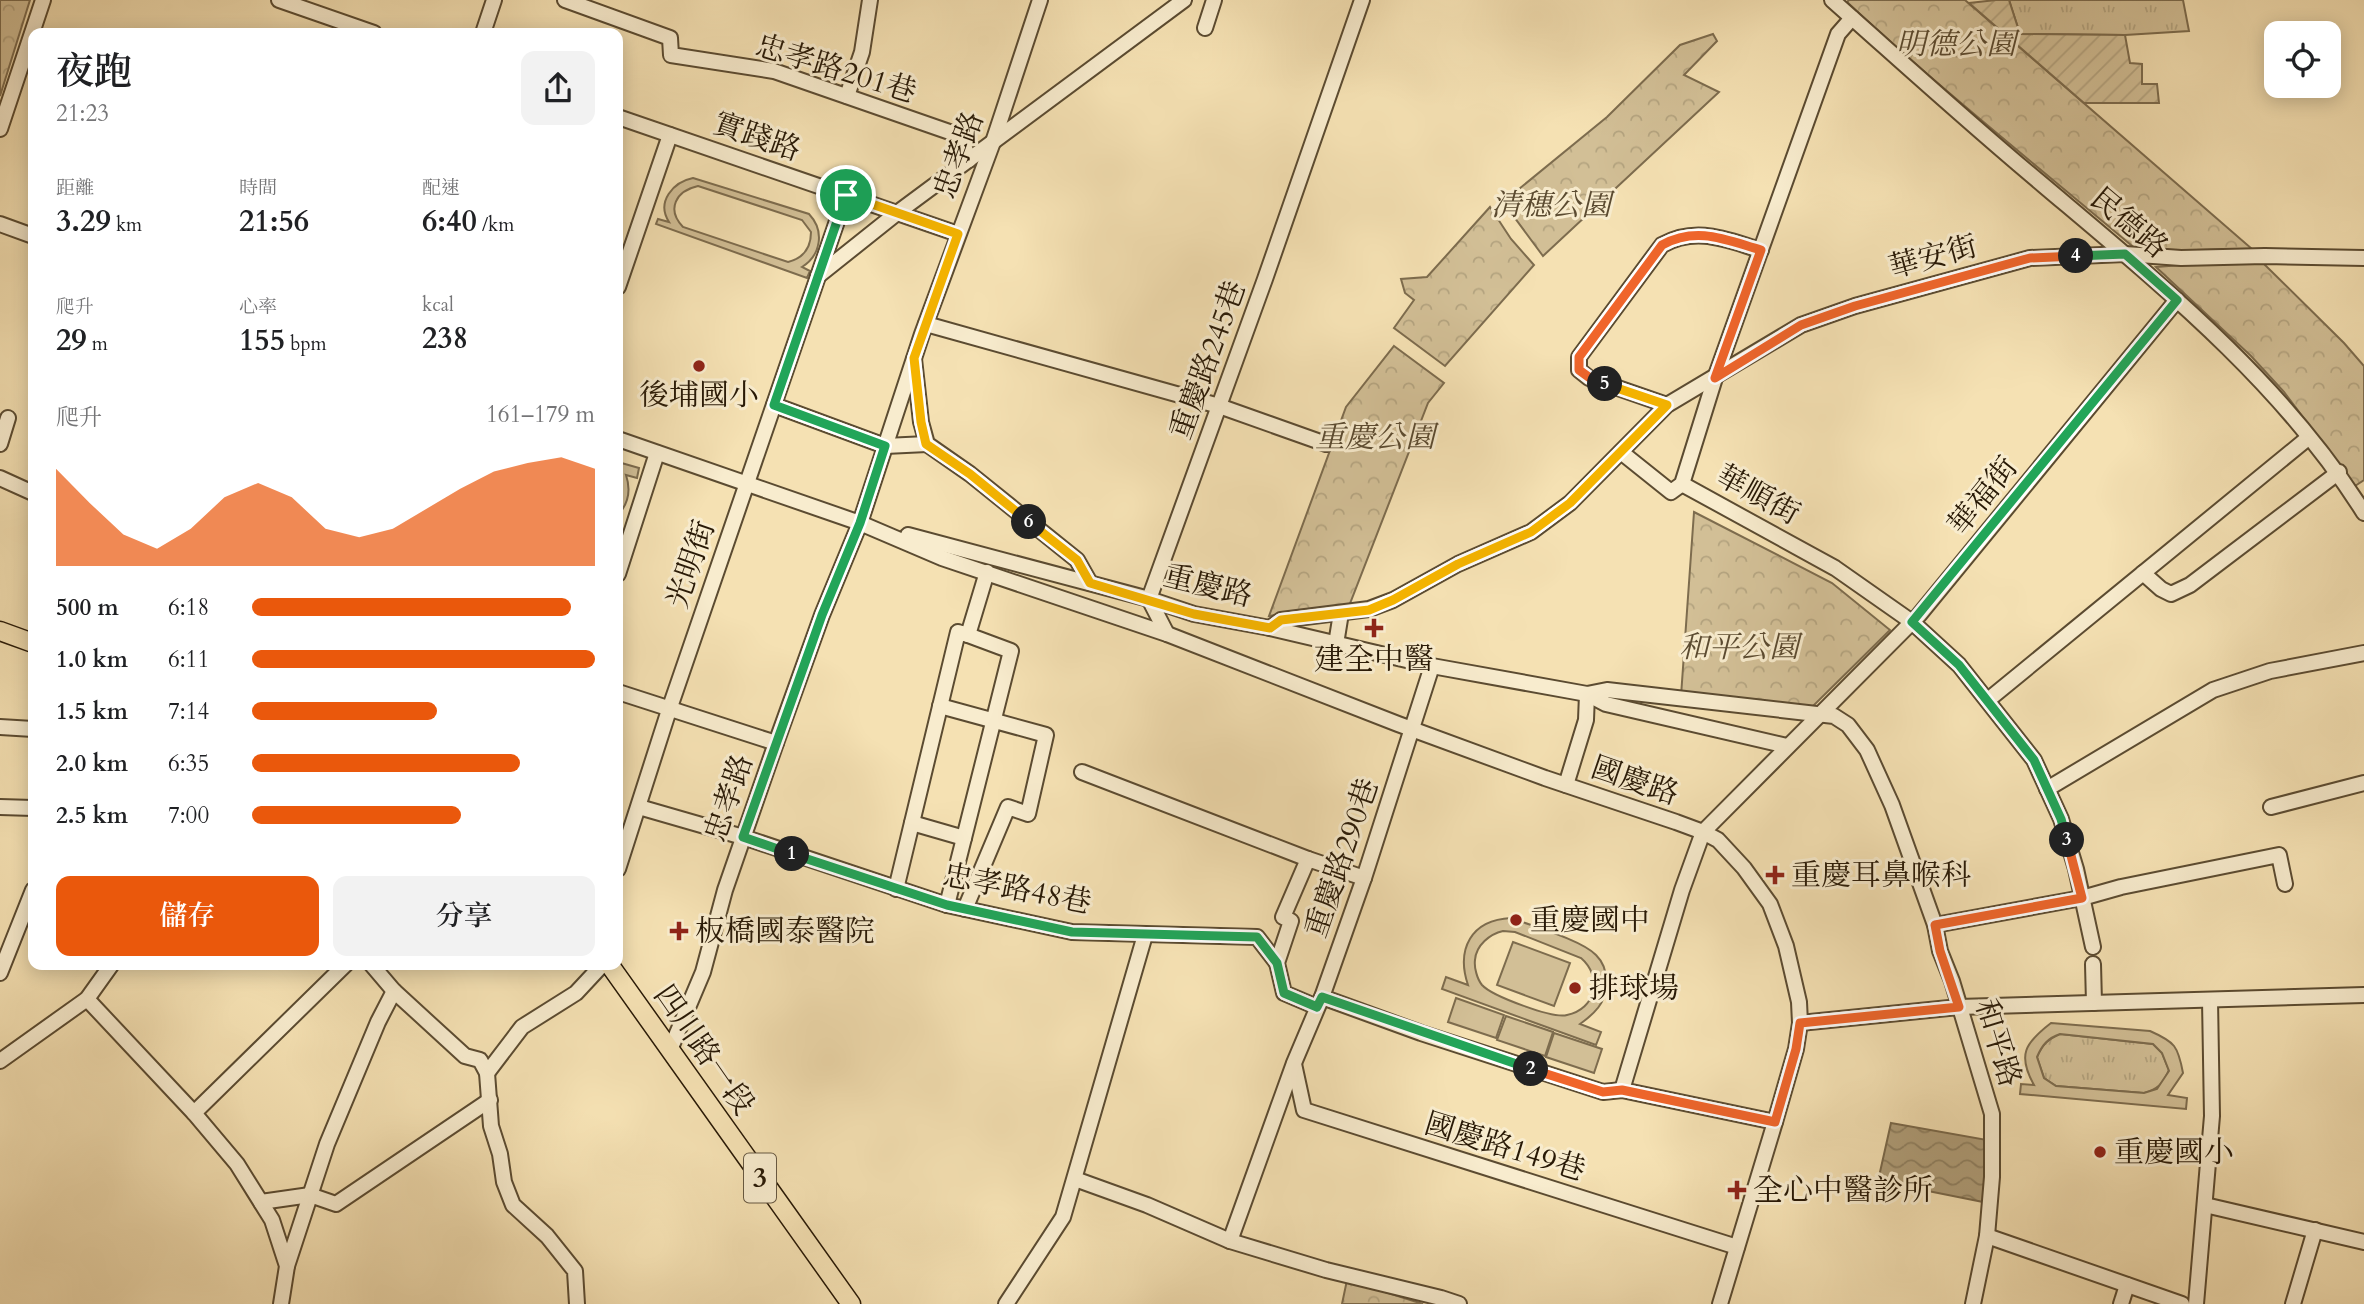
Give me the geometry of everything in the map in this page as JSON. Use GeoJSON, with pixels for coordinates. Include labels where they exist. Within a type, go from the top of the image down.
{"type":"FeatureCollection","features":[{"type":"Feature","properties":{"kind":"main road"},"geometry":{"type":"LineString","coordinates":[[0,631],[28,641]]}},
{"type":"Feature","properties":{"kind":"main road","name":"四川路一段"},"geometry":{"type":"LineString","coordinates":[[613,970],[851,1304]]}},
{"type":"Feature","properties":{"kind":"street"},"geometry":{"type":"LineString","coordinates":[[34,28],[43,0]]}},
{"type":"Feature","properties":{"kind":"street"},"geometry":{"type":"LineString","coordinates":[[279,0],[360,28]]}},
{"type":"Feature","properties":{"kind":"street"},"geometry":{"type":"LineString","coordinates":[[486,28],[494,0]]}},
{"type":"Feature","properties":{"kind":"street","name":"忠孝路201巷"},"geometry":{"type":"LineString","coordinates":[[565,0],[670,38],[671,55],[774,71],[961,136],[969,160]]}},
{"type":"Feature","properties":{"kind":"street"},"geometry":{"type":"LineString","coordinates":[[846,96],[862,52],[870,0]]}},
{"type":"Feature","properties":{"kind":"street","name":"忠孝路"},"geometry":{"type":"LineString","coordinates":[[670,1050],[704,972],[725,890],[743,837],[822,615],[860,523],[914,358],[993,142],[1040,0]]}},
{"type":"Feature","properties":{"kind":"street"},"geometry":{"type":"LineString","coordinates":[[817,277],[897,213],[1184,0]]}},
{"type":"Feature","properties":{"kind":"street"},"geometry":{"type":"LineString","coordinates":[[1205,28],[1214,0]]}},
{"type":"Feature","properties":{"kind":"street","name":"重慶路245巷"},"geometry":{"type":"LineString","coordinates":[[1149,599],[1362,0]]}},
{"type":"Feature","properties":{"kind":"street","name":"民德路"},"geometry":{"type":"LineString","coordinates":[[1832,0],[2200,320],[2270,392],[2339,472],[2364,513]]}},
{"type":"Feature","properties":{"kind":"street","name":"華順街"},"geometry":{"type":"LineString","coordinates":[[1852,18],[1838,34],[1715,378],[1682,484],[1835,568],[1912,622],[1959,665],[2034,760],[2061,819],[2093,947]]}},
{"type":"Feature","properties":{"kind":"street"},"geometry":{"type":"LineString","coordinates":[[0,129],[28,45]]}},
{"type":"Feature","properties":{"kind":"street","name":"實踐路"},"geometry":{"type":"LineString","coordinates":[[623,119],[958,234]]}},
{"type":"Feature","properties":{"kind":"street"},"geometry":{"type":"LineString","coordinates":[[623,272],[670,135]]}},
{"type":"Feature","properties":{"kind":"street","name":"光明街"},"geometry":{"type":"LineString","coordinates":[[623,854],[668,710],[846,195]]}},
{"type":"Feature","properties":{"kind":"street"},"geometry":{"type":"LineString","coordinates":[[0,225],[28,234]]}},
{"type":"Feature","properties":{"kind":"street"},"geometry":{"type":"LineString","coordinates":[[1667,405],[1590,378],[1579,370],[1579,357],[1662,245],[1676,237],[1705,234],[1761,250]]}},
{"type":"Feature","properties":{"kind":"street","name":"華安街"},"geometry":{"type":"LineString","coordinates":[[1270,628],[1281,620],[1369,610],[1393,600],[1458,564],[1531,532],[1570,503],[1667,405],[1801,325],[1855,306],[2030,258],[2125,254],[2180,258],[2364,258]]}},
{"type":"Feature","properties":{"kind":"street","name":"華福街"},"geometry":{"type":"LineString","coordinates":[[1818,714],[1912,622],[2177,300]]}},
{"type":"Feature","properties":{"kind":"street"},"geometry":{"type":"LineString","coordinates":[[926,324],[1219,407],[1326,444]]}},
{"type":"Feature","properties":{"kind":"street"},"geometry":{"type":"LineString","coordinates":[[914,358],[926,444]]}},
{"type":"Feature","properties":{"kind":"street"},"geometry":{"type":"LineString","coordinates":[[774,405],[885,446],[926,444],[970,474],[1077,560],[1090,583]]}},
{"type":"Feature","properties":{"kind":"street"},"geometry":{"type":"LineString","coordinates":[[0,444],[8,418]]}},
{"type":"Feature","properties":{"kind":"street"},"geometry":{"type":"LineString","coordinates":[[1988,700],[2308,438]]}},
{"type":"Feature","properties":{"kind":"street","name":"重慶路"},"geometry":{"type":"LineString","coordinates":[[623,441],[860,523],[943,558],[1068,600]]}},
{"type":"Feature","properties":{"kind":"street"},"geometry":{"type":"LineString","coordinates":[[1621,452],[1671,492],[1682,484]]}},
{"type":"Feature","properties":{"kind":"street"},"geometry":{"type":"LineString","coordinates":[[623,559],[657,453]]}},
{"type":"Feature","properties":{"kind":"street"},"geometry":{"type":"LineString","coordinates":[[2143,573],[2171,594],[2190,585],[2339,472]]}},
{"type":"Feature","properties":{"kind":"street"},"geometry":{"type":"LineString","coordinates":[[0,478],[28,491]]}},
{"type":"Feature","properties":{"kind":"street","name":"重慶路"},"geometry":{"type":"LineString","coordinates":[[860,523],[1149,599],[1194,614],[1270,628],[1432,666],[1587,694],[1606,704],[1787,746]]}},
{"type":"Feature","properties":{"kind":"street"},"geometry":{"type":"LineString","coordinates":[[968,635],[987,572]]}},
{"type":"Feature","properties":{"kind":"street"},"geometry":{"type":"LineString","coordinates":[[1149,599],[1167,634]]}},
{"type":"Feature","properties":{"kind":"street"},"geometry":{"type":"LineString","coordinates":[[1068,600],[1099,603],[1134,613],[1194,614]]}},
{"type":"Feature","properties":{"kind":"street","name":"國慶路"},"geometry":{"type":"LineString","coordinates":[[1068,600],[1167,634],[1566,785],[1703,832],[1718,840],[1744,868],[1770,904],[1786,946],[1799,1002],[1800,1023],[1796,1049],[1720,1304]]}},
{"type":"Feature","properties":{"kind":"street"},"geometry":{"type":"LineString","coordinates":[[1336,644],[1342,613]]}},
{"type":"Feature","properties":{"kind":"street"},"geometry":{"type":"LineString","coordinates":[[896,889],[958,632],[1011,651],[947,905]]}},
{"type":"Feature","properties":{"kind":"street"},"geometry":{"type":"LineString","coordinates":[[2047,789],[2213,690],[2270,671],[2364,653]]}},
{"type":"Feature","properties":{"kind":"street","name":"重慶路290巷"},"geometry":{"type":"LineString","coordinates":[[1230,1241],[1364,878],[1432,666]]}},
{"type":"Feature","properties":{"kind":"street","name":"重慶路"},"geometry":{"type":"LineString","coordinates":[[1587,694],[1607,690],[1818,714]]}},
{"type":"Feature","properties":{"kind":"street"},"geometry":{"type":"LineString","coordinates":[[623,694],[776,743]]}},
{"type":"Feature","properties":{"kind":"street"},"geometry":{"type":"LineString","coordinates":[[1566,785],[1586,720],[1587,694]]}},
{"type":"Feature","properties":{"kind":"street"},"geometry":{"type":"LineString","coordinates":[[940,706],[1046,735],[1028,814],[1008,807],[965,909]]}},
{"type":"Feature","properties":{"kind":"street"},"geometry":{"type":"LineString","coordinates":[[1622,1090],[1682,890],[1703,832],[1818,714]]}},
{"type":"Feature","properties":{"kind":"street","name":"和平路"},"geometry":{"type":"LineString","coordinates":[[1818,714],[1841,720],[1867,750],[1892,804],[1935,925],[1940,951],[1992,1114],[1992,1177],[1987,1236],[1973,1304]]}},
{"type":"Feature","properties":{"kind":"street"},"geometry":{"type":"LineString","coordinates":[[0,727],[28,729]]}},
{"type":"Feature","properties":{"kind":"street"},"geometry":{"type":"LineString","coordinates":[[1082,772],[1364,878]]}},
{"type":"Feature","properties":{"kind":"street"},"geometry":{"type":"LineString","coordinates":[[2271,807],[2364,783]]}},
{"type":"Feature","properties":{"kind":"street"},"geometry":{"type":"LineString","coordinates":[[0,822],[3,807],[28,808]]}},
{"type":"Feature","properties":{"kind":"street","name":"忠孝路48巷"},"geometry":{"type":"LineString","coordinates":[[639,807],[743,837],[947,905],[1072,932],[1257,937],[1277,963]]}},
{"type":"Feature","properties":{"kind":"street"},"geometry":{"type":"LineString","coordinates":[[912,823],[964,838]]}},
{"type":"Feature","properties":{"kind":"street"},"geometry":{"type":"LineString","coordinates":[[1935,925],[2082,898],[2121,887],[2279,855],[2284,884]]}},
{"type":"Feature","properties":{"kind":"street"},"geometry":{"type":"LineString","coordinates":[[1308,859],[1283,917],[1292,921],[1277,963],[1284,993],[1421,1033],[1603,1092],[1622,1090],[1775,1122]]}},
{"type":"Feature","properties":{"kind":"street"},"geometry":{"type":"LineString","coordinates":[[0,973],[28,906]]}},
{"type":"Feature","properties":{"kind":"street"},"geometry":{"type":"LineString","coordinates":[[1006,1304],[1063,1217],[1145,935]]}},
{"type":"Feature","properties":{"kind":"street"},"geometry":{"type":"LineString","coordinates":[[2092,964],[2094,1003]]}},
{"type":"Feature","properties":{"kind":"street"},"geometry":{"type":"LineString","coordinates":[[0,1062],[87,999],[108,970]]}},
{"type":"Feature","properties":{"kind":"street"},"geometry":{"type":"LineString","coordinates":[[194,1113],[340,970]]}},
{"type":"Feature","properties":{"kind":"street"},"geometry":{"type":"LineString","coordinates":[[376,970],[394,991],[465,1056],[480,1060],[487,1073],[491,1126],[500,1154],[504,1182],[513,1205],[547,1236],[575,1271],[577,1304]]}},
{"type":"Feature","properties":{"kind":"street"},"geometry":{"type":"LineString","coordinates":[[487,1073],[523,1027],[576,993],[597,970]]}},
{"type":"Feature","properties":{"kind":"street"},"geometry":{"type":"LineString","coordinates":[[281,1304],[287,1266],[327,1143],[378,1022],[394,991]]}},
{"type":"Feature","properties":{"kind":"street"},"geometry":{"type":"LineString","coordinates":[[1800,1023],[1959,1007],[2364,995]]}},
{"type":"Feature","properties":{"kind":"street"},"geometry":{"type":"LineString","coordinates":[[87,999],[194,1113],[237,1164],[272,1220],[287,1266]]}},
{"type":"Feature","properties":{"kind":"street"},"geometry":{"type":"LineString","coordinates":[[2196,1304],[2212,1116],[2210,1000]]}},
{"type":"Feature","properties":{"kind":"street"},"geometry":{"type":"LineString","coordinates":[[1294,1063],[1304,1110]]}},
{"type":"Feature","properties":{"kind":"street"},"geometry":{"type":"LineString","coordinates":[[261,1202],[310,1195],[337,1204],[490,1100]]}},
{"type":"Feature","properties":{"kind":"street","name":"國慶路149巷"},"geometry":{"type":"LineString","coordinates":[[1279,1104],[1737,1248]]}},
{"type":"Feature","properties":{"kind":"street"},"geometry":{"type":"LineString","coordinates":[[1075,1180],[1147,1205],[1230,1241],[1325,1270],[1459,1304]]}},
{"type":"Feature","properties":{"kind":"street"},"geometry":{"type":"LineString","coordinates":[[2205,1205],[2364,1241]]}},
{"type":"Feature","properties":{"kind":"street"},"geometry":{"type":"LineString","coordinates":[[2294,1304],[2315,1230]]}},
{"type":"Feature","properties":{"kind":"street"},"geometry":{"type":"LineString","coordinates":[[1987,1236],[2182,1304]]}},
{"type":"Feature","properties":{"kind":"street"},"geometry":{"type":"LineString","coordinates":[[2121,1304],[2127,1285]]}},
{"type":"Feature","properties":{"kind":"green space"},"geometry":{"type":"Polygon","coordinates":[[[0,0],[30,0],[0,96],[0,0]]]}},
{"type":"Feature","properties":{"kind":"green space","name":"明德公園"},"geometry":{"type":"Polygon","coordinates":[[[1965,0],[2252,249],[2138,251],[1918,66],[1847,2],[1965,0]]]}},
{"type":"Feature","properties":{"kind":"green space"},"geometry":{"type":"Polygon","coordinates":[[[2009,0],[2183,0],[2189,31],[2125,35],[2020,34],[2009,0]]]}},
{"type":"Feature","properties":{"kind":"green space"},"geometry":{"type":"Polygon","coordinates":[[[2009,0],[2020,34],[2125,35],[2130,63],[2142,64],[2142,84],[2157,84],[2159,103],[2084,103],[1969,3],[2009,0]]]}},
{"type":"Feature","properties":{"kind":"green space","name":"清穗公園"},"geometry":{"type":"Polygon","coordinates":[[[1713,34],[1717,41],[1684,75],[1719,92],[1543,256],[1503,202],[1607,117],[1680,45],[1713,34]]]}},
{"type":"Feature","properties":{"kind":"green space"},"geometry":{"type":"Polygon","coordinates":[[[693,178],[809,214],[817,228],[819,242],[813,256],[802,267],[810,271],[807,278],[656,224],[658,219],[669,222],[665,215],[666,200],[673,188],[693,178]],[[698,186],[679,196],[674,207],[683,227],[788,262],[806,252],[810,243],[811,232],[802,220],[698,186]]]}},
{"type":"Feature","properties":{"kind":"green space","name":"重慶公園"},"geometry":{"type":"Polygon","coordinates":[[[1490,207],[1511,239],[1534,265],[1445,366],[1394,328],[1414,300],[1405,293],[1401,279],[1427,277],[1490,207]]]}},
{"type":"Feature","properties":{"kind":"green space"},"geometry":{"type":"Polygon","coordinates":[[[2263,263],[2364,366],[2364,480],[2355,486],[2284,392],[2251,356],[2156,267],[2263,263]]]}},
{"type":"Feature","properties":{"kind":"green space","name":"重慶公園"},"geometry":{"type":"Polygon","coordinates":[[[1394,346],[1444,383],[1428,403],[1349,606],[1269,616],[1346,407],[1394,346]]]}},
{"type":"Feature","properties":{"kind":"green space"},"geometry":{"type":"Polygon","coordinates":[[[623,463],[639,468],[637,478],[626,475],[628,496],[623,509],[623,463]]]}},
{"type":"Feature","properties":{"kind":"green space","name":"和平公園"},"geometry":{"type":"Polygon","coordinates":[[[1694,512],[1832,583],[1890,630],[1810,709],[1681,696],[1694,512]]]}},
{"type":"Feature","properties":{"kind":"green space"},"geometry":{"type":"Polygon","coordinates":[[[1511,918],[1556,934],[1589,949],[1599,958],[1606,977],[1604,997],[1594,1012],[1580,1024],[1601,1032],[1596,1045],[1442,989],[1446,977],[1468,985],[1464,960],[1470,939],[1486,924],[1511,918]],[[1503,931],[1493,935],[1484,941],[1478,950],[1475,966],[1482,985],[1510,1000],[1549,1014],[1567,1015],[1585,1006],[1590,999],[1594,983],[1588,966],[1581,958],[1515,932],[1503,931]]]}},
{"type":"Feature","properties":{"kind":"green space"},"geometry":{"type":"Polygon","coordinates":[[[1513,942],[1570,963],[1554,1006],[1497,985],[1513,942]]]}},
{"type":"Feature","properties":{"kind":"green space"},"geometry":{"type":"Polygon","coordinates":[[[1456,998],[1504,1015],[1496,1038],[1448,1022],[1456,998]]]}},
{"type":"Feature","properties":{"kind":"green space"},"geometry":{"type":"Polygon","coordinates":[[[1506,1016],[1553,1032],[1545,1056],[1497,1040],[1506,1016]]]}},
{"type":"Feature","properties":{"kind":"green space"},"geometry":{"type":"Polygon","coordinates":[[[2051,1023],[2150,1031],[2165,1038],[2177,1051],[2183,1073],[2168,1095],[2187,1098],[2186,1109],[2020,1094],[2021,1084],[2034,1085],[2026,1065],[2026,1050],[2035,1037],[2051,1023]],[[2060,1034],[2046,1042],[2037,1057],[2044,1078],[2056,1086],[2144,1093],[2157,1089],[2169,1071],[2162,1053],[2153,1044],[2060,1034]]]}},
{"type":"Feature","properties":{"kind":"green space"},"geometry":{"type":"Polygon","coordinates":[[[1554,1033],[1602,1049],[1594,1073],[1546,1057],[1554,1033]]]}},
{"type":"Feature","properties":{"kind":"green space"},"geometry":{"type":"Polygon","coordinates":[[[2060,1034],[2153,1044],[2162,1053],[2169,1070],[2160,1085],[2144,1093],[2056,1086],[2044,1078],[2037,1057],[2046,1043],[2060,1034]]]}},
{"type":"Feature","properties":{"kind":"green space"},"geometry":{"type":"Polygon","coordinates":[[[1347,1280],[1423,1304],[1342,1304],[1347,1280]]]}},
{"type":"Feature","properties":{"kind":"water"},"geometry":{"type":"Polygon","coordinates":[[[1891,1123],[1987,1140],[1983,1202],[1878,1181],[1891,1123]]]}},
{"type":"Feature","properties":{"kind":"place","name":"後埔國小"},"geometry":{"type":"Point","coordinates":[699,366]}},
{"type":"Feature","properties":{"kind":"place","name":"建全中醫"},"geometry":{"type":"Point","coordinates":[1374,628]}},
{"type":"Feature","properties":{"kind":"place","name":"重慶耳鼻喉科"},"geometry":{"type":"Point","coordinates":[1775,875]}},
{"type":"Feature","properties":{"kind":"place","name":"重慶國中"},"geometry":{"type":"Point","coordinates":[1516,920]}},
{"type":"Feature","properties":{"kind":"place","name":"板橋國泰醫院"},"geometry":{"type":"Point","coordinates":[679,931]}},
{"type":"Feature","properties":{"kind":"place","name":"排球場"},"geometry":{"type":"Point","coordinates":[1575,988]}},
{"type":"Feature","properties":{"kind":"place","name":"重慶國小"},"geometry":{"type":"Point","coordinates":[2100,1152]}},
{"type":"Feature","properties":{"kind":"place","name":"全心中醫診所"},"geometry":{"type":"Point","coordinates":[1737,1190]}},
{"type":"Feature","properties":{"kind":"route"},"geometry":{"type":"LineString","coordinates":[[846,195],[958,234],[914,358],[926,444],[970,474],[1077,560],[1090,583],[1194,614],[1270,628],[1281,620],[1369,610],[1393,600],[1458,564],[1531,532],[1570,503],[1667,405],[1590,378],[1579,370],[1579,357],[1662,245],[1676,237],[1705,234],[1761,250],[1715,378],[1801,325],[1855,306],[2030,258],[2125,254],[2177,300],[1912,622],[1959,665],[2034,760],[2061,819],[2082,898],[1935,925],[1940,951],[1959,1007],[1800,1023],[1796,1049],[1775,1122],[1622,1090],[1603,1092],[1518,1066],[1322,997],[1317,1007],[1284,993],[1277,963],[1257,937],[1072,932],[947,905],[743,837],[822,615],[860,523],[885,446],[774,405],[846,195]]}}]}
